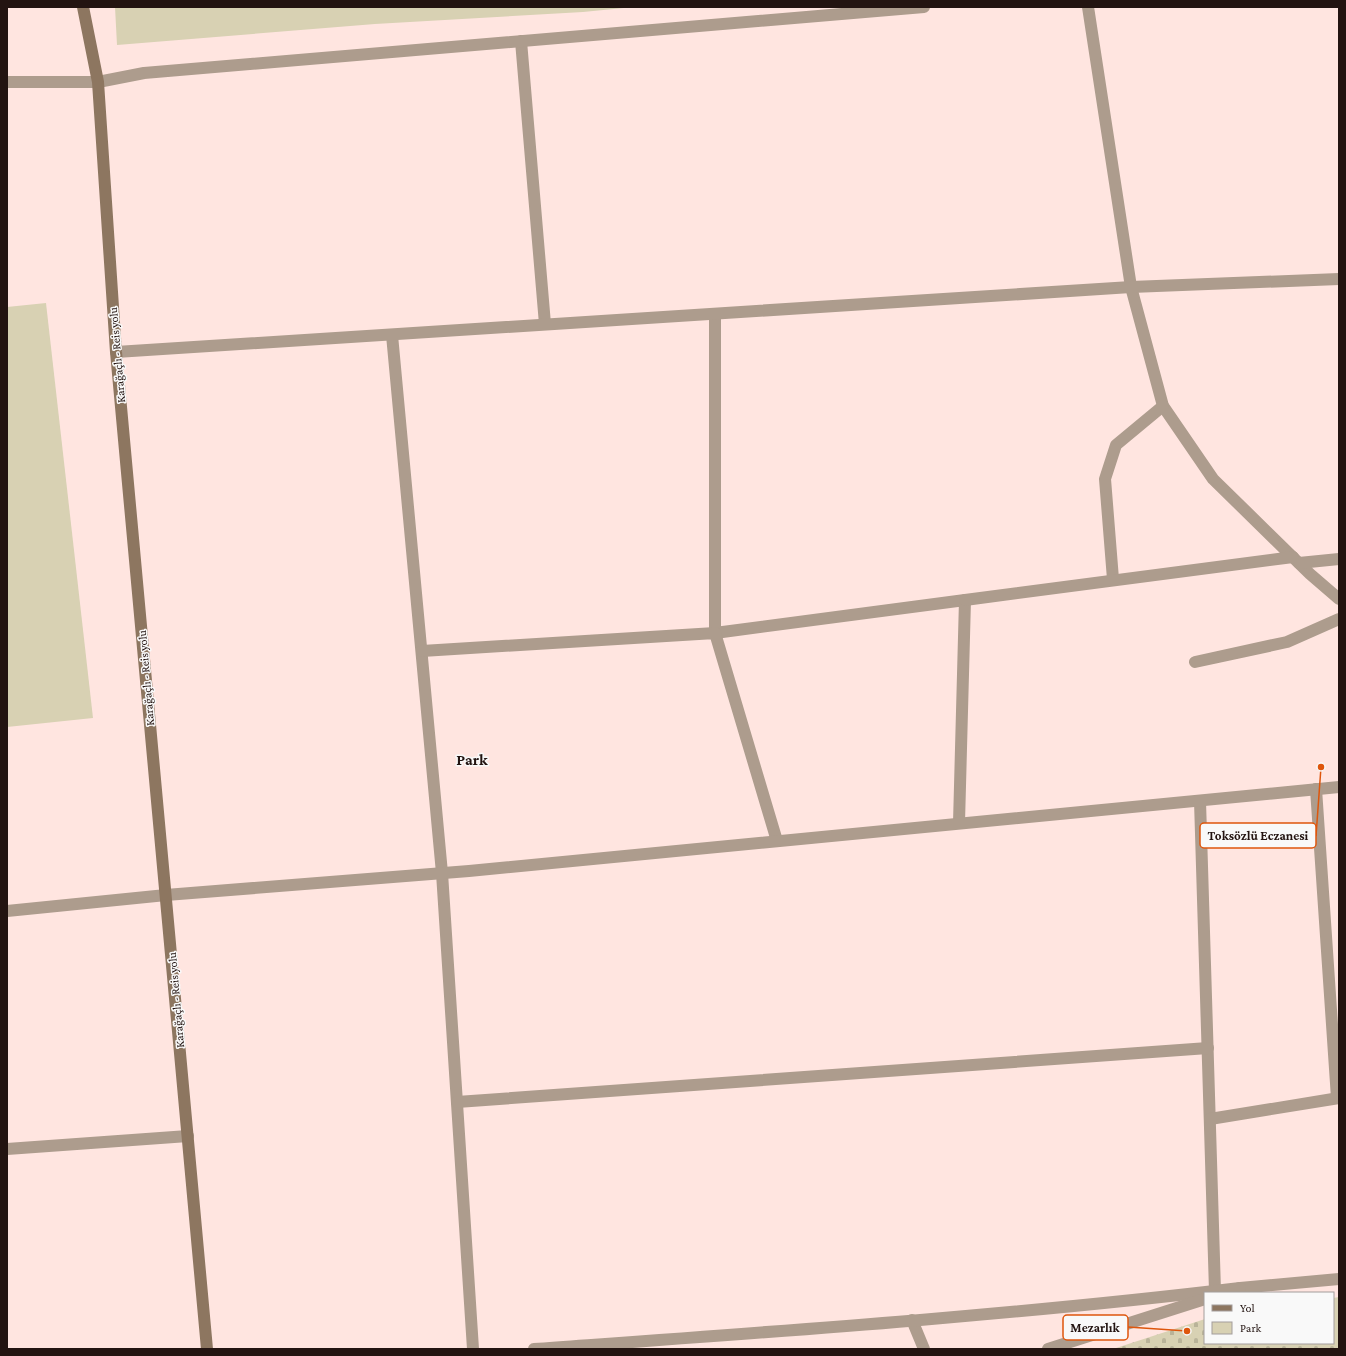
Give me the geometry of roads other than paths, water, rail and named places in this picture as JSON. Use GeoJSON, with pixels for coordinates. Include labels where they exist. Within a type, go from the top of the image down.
{"type":"FeatureCollection","features":[{"type":"Feature","properties":{"kind":"street","name":"Karağaçlı - Reis yolu"},"geometry":{"type":"LineString","coordinates":[[83,7],[98,82],[116,352],[208,1349]]}},
{"type":"Feature","properties":{"kind":"street"},"geometry":{"type":"LineString","coordinates":[[7,82],[98,82],[144,73],[924,7]]}},
{"type":"Feature","properties":{"kind":"street"},"geometry":{"type":"LineString","coordinates":[[1088,7],[1131,287],[1163,406],[1212,480],[1339,599]]}},
{"type":"Feature","properties":{"kind":"street"},"geometry":{"type":"LineString","coordinates":[[521,41],[545,324]]}},
{"type":"Feature","properties":{"kind":"street"},"geometry":{"type":"LineString","coordinates":[[116,352],[1131,287],[1339,279]]}},
{"type":"Feature","properties":{"kind":"street"},"geometry":{"type":"LineString","coordinates":[[715,314],[715,633],[777,841]]}},
{"type":"Feature","properties":{"kind":"street"},"geometry":{"type":"LineString","coordinates":[[392,335],[442,874],[473,1349]]}},
{"type":"Feature","properties":{"kind":"street"},"geometry":{"type":"LineString","coordinates":[[1113,579],[1105,479],[1116,445],[1163,406]]}},
{"type":"Feature","properties":{"kind":"street"},"geometry":{"type":"LineString","coordinates":[[422,651],[715,633],[1113,579],[1296,560],[1339,559]]}},
{"type":"Feature","properties":{"kind":"street"},"geometry":{"type":"LineString","coordinates":[[959,824],[965,600]]}},
{"type":"Feature","properties":{"kind":"street"},"geometry":{"type":"LineString","coordinates":[[1195,662],[1287,642],[1339,618]]}},
{"type":"Feature","properties":{"kind":"street"},"geometry":{"type":"LineString","coordinates":[[7,911],[166,895],[442,874],[1339,787]]}},
{"type":"Feature","properties":{"kind":"street"},"geometry":{"type":"LineString","coordinates":[[1210,1119],[1338,1098],[1316,789]]}},
{"type":"Feature","properties":{"kind":"street"},"geometry":{"type":"LineString","coordinates":[[1200,800],[1210,1119],[1219,1292],[1240,1288],[1339,1280]]}},
{"type":"Feature","properties":{"kind":"street"},"geometry":{"type":"LineString","coordinates":[[457,1102],[1208,1048]]}},
{"type":"Feature","properties":{"kind":"street"},"geometry":{"type":"LineString","coordinates":[[7,1149],[188,1136]]}},
{"type":"Feature","properties":{"kind":"street"},"geometry":{"type":"LineString","coordinates":[[534,1349],[1106,1304],[1204,1294]]}},
{"type":"Feature","properties":{"kind":"street"},"geometry":{"type":"LineString","coordinates":[[1048,1349],[1204,1299]]}},
{"type":"Feature","properties":{"kind":"street"},"geometry":{"type":"LineString","coordinates":[[912,1320],[924,1349]]}},
{"type":"Feature","properties":{"kind":"place","name":"Toksözlü Eczanesi"},"geometry":{"type":"Point","coordinates":[1321,767]}},
{"type":"Feature","properties":{"kind":"place","name":"Mezarlık"},"geometry":{"type":"Point","coordinates":[1187,1331]}},
{"type":"Feature","properties":{"kind":"district","name":"Park"},"geometry":{"type":"Point","coordinates":[472,759]}}]}
